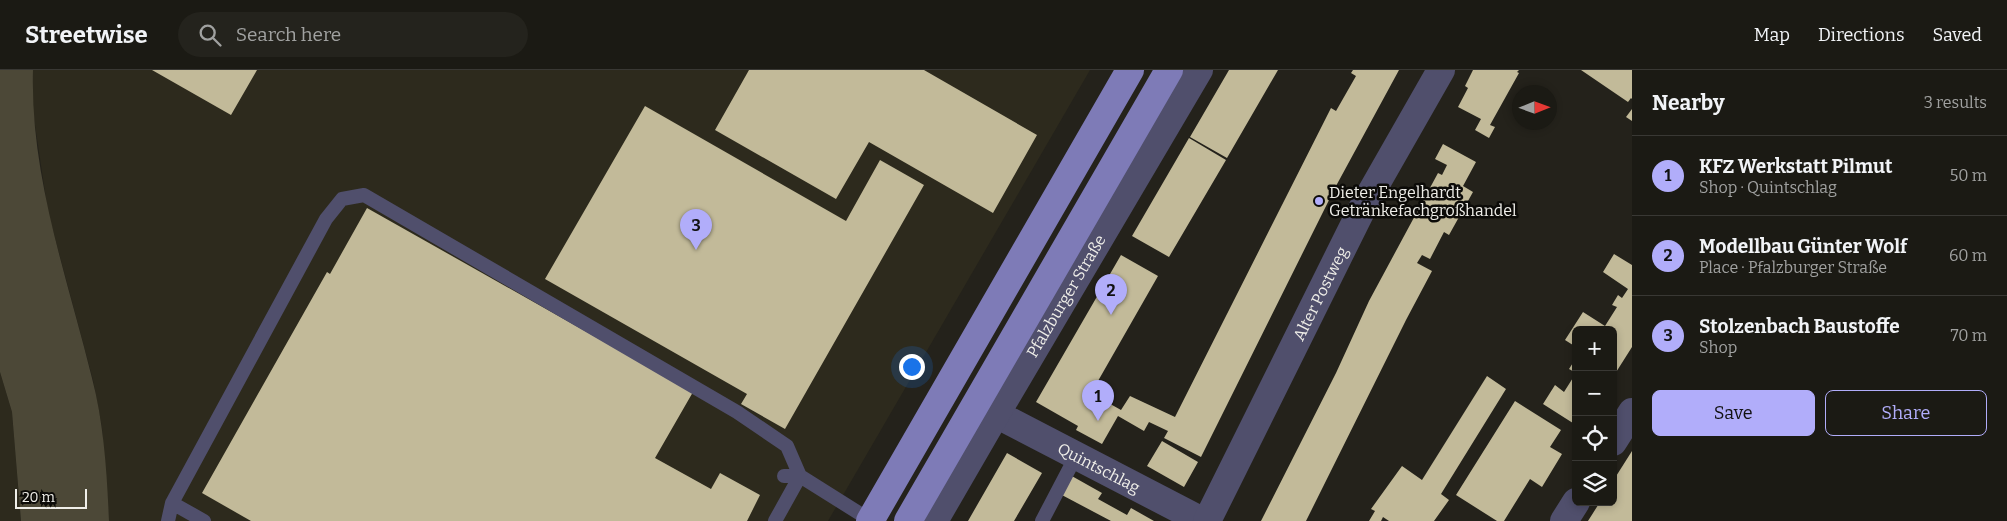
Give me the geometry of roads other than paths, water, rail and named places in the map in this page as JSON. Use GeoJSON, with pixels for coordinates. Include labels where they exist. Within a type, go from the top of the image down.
{"type":"FeatureCollection","features":[{"type":"Feature","properties":{"kind":"main road"},"geometry":{"type":"LineString","coordinates":[[870,520],[1130,70]]}},
{"type":"Feature","properties":{"kind":"main road","name":"Pfalzburger Straße"},"geometry":{"type":"LineString","coordinates":[[908,521],[1168,70]]}},
{"type":"Feature","properties":{"kind":"street","name":"Pfalzburger Straße"},"geometry":{"type":"LineString","coordinates":[[934,521],[1199,70]]}},
{"type":"Feature","properties":{"kind":"street","name":"Alter Postweg"},"geometry":{"type":"LineString","coordinates":[[1207,521],[1364,205],[1441,70]]}},
{"type":"Feature","properties":{"kind":"street"},"geometry":{"type":"LineString","coordinates":[[1617,436],[1632,412]]}},
{"type":"Feature","properties":{"kind":"street","name":"Quintschlag"},"geometry":{"type":"LineString","coordinates":[[996,414],[1202,521]]}},
{"type":"Feature","properties":{"kind":"street"},"geometry":{"type":"LineString","coordinates":[[1564,521],[1573,506]]}},
{"type":"Feature","properties":{"kind":"lane"},"geometry":{"type":"LineString","coordinates":[[168,521],[172,503],[326,219],[342,199],[364,195],[737,412],[787,446],[800,476]]}},
{"type":"Feature","properties":{"kind":"lane"},"geometry":{"type":"LineString","coordinates":[[1042,521],[1076,456]]}},
{"type":"Feature","properties":{"kind":"lane"},"geometry":{"type":"LineString","coordinates":[[784,476],[800,476],[870,520]]}},
{"type":"Feature","properties":{"kind":"lane"},"geometry":{"type":"LineString","coordinates":[[776,521],[800,476]]}},
{"type":"Feature","properties":{"kind":"lane"},"geometry":{"type":"LineString","coordinates":[[172,503],[204,521]]}},
{"type":"Feature","properties":{"kind":"place","name":"Dieter Engelhardt Getränkefachgroßhandel"},"geometry":{"type":"Point","coordinates":[1319,201]}},
{"type":"Feature","properties":{"kind":"place","name":"Stolzenbach Baustoffe"},"geometry":{"type":"Point","coordinates":[696,250]}},
{"type":"Feature","properties":{"kind":"place","name":"Modellbau Günter Wolf"},"geometry":{"type":"Point","coordinates":[1111,315]}},
{"type":"Feature","properties":{"kind":"place","name":"KFZ Werkstatt Pilmut"},"geometry":{"type":"Point","coordinates":[1098,421]}}]}
